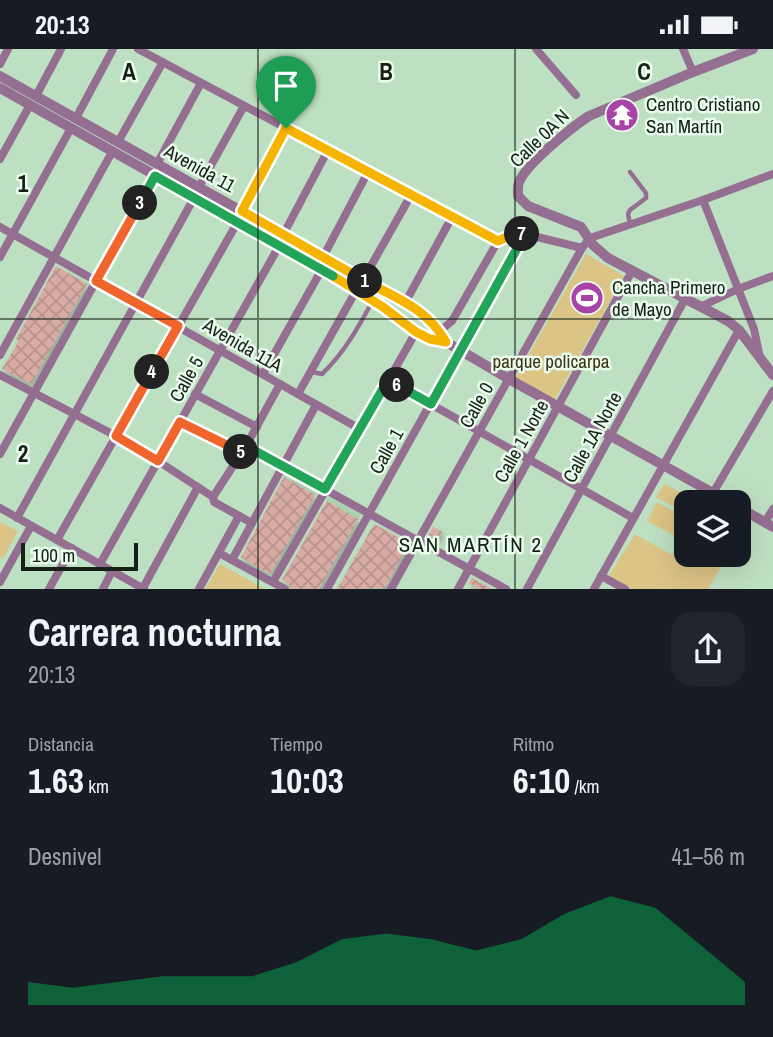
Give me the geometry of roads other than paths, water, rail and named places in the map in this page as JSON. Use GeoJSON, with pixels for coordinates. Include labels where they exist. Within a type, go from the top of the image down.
{"type":"FeatureCollection","features":[{"type":"Feature","properties":{"kind":"street"},"geometry":{"type":"LineString","coordinates":[[0,64],[8,49]]}},
{"type":"Feature","properties":{"kind":"street"},"geometry":{"type":"LineString","coordinates":[[0,159],[61,49]]}},
{"type":"Feature","properties":{"kind":"street"},"geometry":{"type":"LineString","coordinates":[[0,257],[113,49]]}},
{"type":"Feature","properties":{"kind":"street"},"geometry":{"type":"LineString","coordinates":[[138,49],[498,241]]}},
{"type":"Feature","properties":{"kind":"street"},"geometry":{"type":"LineString","coordinates":[[536,49],[576,95]]}},
{"type":"Feature","properties":{"kind":"street"},"geometry":{"type":"LineString","coordinates":[[683,49],[693,72]]}},
{"type":"Feature","properties":{"kind":"street","name":"Calle 0A N"},"geometry":{"type":"LineString","coordinates":[[739,330],[728,321],[608,258],[593,245],[581,227],[528,206],[518,196],[518,182],[529,167],[583,120],[753,49]]}},
{"type":"Feature","properties":{"kind":"street"},"geometry":{"type":"LineString","coordinates":[[0,355],[163,62]]}},
{"type":"Feature","properties":{"kind":"street","name":"Avenida 11"},"geometry":{"type":"LineString","coordinates":[[0,76],[33,101],[197,193],[242,211],[322,269],[420,311],[433,322],[446,342]]}},
{"type":"Feature","properties":{"kind":"street"},"geometry":{"type":"LineString","coordinates":[[0,454],[201,83]]}},
{"type":"Feature","properties":{"kind":"street","name":"Avenida 11"},"geometry":{"type":"LineString","coordinates":[[0,89],[33,101]]}},
{"type":"Feature","properties":{"kind":"street"},"geometry":{"type":"LineString","coordinates":[[17,518],[244,106]]}},
{"type":"Feature","properties":{"kind":"street"},"geometry":{"type":"LineString","coordinates":[[242,211],[286,128]]}},
{"type":"Feature","properties":{"kind":"street","name":"Calle 5"},"geometry":{"type":"LineString","coordinates":[[100,564],[328,151]]}},
{"type":"Feature","properties":{"kind":"street"},"geometry":{"type":"LineString","coordinates":[[323,257],[368,172]]}},
{"type":"Feature","properties":{"kind":"street"},"geometry":{"type":"LineString","coordinates":[[590,238],[773,174]]}},
{"type":"Feature","properties":{"kind":"street","name":"Avenida 11"},"geometry":{"type":"LineString","coordinates":[[197,193],[237,223],[323,257],[416,332],[430,339],[446,342],[708,490]]}},
{"type":"Feature","properties":{"kind":"street"},"geometry":{"type":"LineString","coordinates":[[298,394],[411,195]]}},
{"type":"Feature","properties":{"kind":"street"},"geometry":{"type":"LineString","coordinates":[[702,200],[754,329],[761,361]]}},
{"type":"Feature","properties":{"kind":"street"},"geometry":{"type":"LineString","coordinates":[[405,303],[452,217]]}},
{"type":"Feature","properties":{"kind":"street"},"geometry":{"type":"LineString","coordinates":[[57,540],[237,223]]}},
{"type":"Feature","properties":{"kind":"street","name":"Avenida 11A"},"geometry":{"type":"LineString","coordinates":[[0,227],[360,429]]}},
{"type":"Feature","properties":{"kind":"street"},"geometry":{"type":"LineString","coordinates":[[440,331],[452,321],[498,241],[511,235],[525,234],[582,248]]}},
{"type":"Feature","properties":{"kind":"street","name":"Calle 1"},"geometry":{"type":"LineString","coordinates":[[327,589],[525,234]]}},
{"type":"Feature","properties":{"kind":"street","name":"Calle 0"},"geometry":{"type":"LineString","coordinates":[[391,589],[590,238]]}},
{"type":"Feature","properties":{"kind":"street"},"geometry":{"type":"LineString","coordinates":[[263,374],[322,269]]}},
{"type":"Feature","properties":{"kind":"street","name":"Calle 1 Norte"},"geometry":{"type":"LineString","coordinates":[[458,589],[632,271]]}},
{"type":"Feature","properties":{"kind":"street"},"geometry":{"type":"LineString","coordinates":[[700,307],[738,289],[773,277]]}},
{"type":"Feature","properties":{"kind":"street","name":"Calle 1A Norte"},"geometry":{"type":"LineString","coordinates":[[527,589],[685,299]]}},
{"type":"Feature","properties":{"kind":"street"},"geometry":{"type":"LineString","coordinates":[[594,589],[739,330],[773,375]]}},
{"type":"Feature","properties":{"kind":"street"},"geometry":{"type":"LineString","coordinates":[[272,582],[416,332]]}},
{"type":"Feature","properties":{"kind":"street"},"geometry":{"type":"LineString","coordinates":[[0,375],[116,436],[198,487],[213,497],[215,502],[252,523]]}},
{"type":"Feature","properties":{"kind":"street"},"geometry":{"type":"LineString","coordinates":[[388,380],[633,518]]}},
{"type":"Feature","properties":{"kind":"street"},"geometry":{"type":"LineString","coordinates":[[213,497],[244,449],[280,384]]}},
{"type":"Feature","properties":{"kind":"street"},"geometry":{"type":"LineString","coordinates":[[715,490],[773,391]]}},
{"type":"Feature","properties":{"kind":"street"},"geometry":{"type":"LineString","coordinates":[[195,394],[257,427]]}},
{"type":"Feature","properties":{"kind":"street"},"geometry":{"type":"LineString","coordinates":[[232,560],[316,405]]}},
{"type":"Feature","properties":{"kind":"street"},"geometry":{"type":"LineString","coordinates":[[180,422],[283,466],[506,589]]}},
{"type":"Feature","properties":{"kind":"street"},"geometry":{"type":"LineString","coordinates":[[0,509],[144,589],[198,487]]}},
{"type":"Feature","properties":{"kind":"street"},"geometry":{"type":"LineString","coordinates":[[751,514],[769,524],[773,509]]}},
{"type":"Feature","properties":{"kind":"street"},"geometry":{"type":"LineString","coordinates":[[198,589],[239,516]]}},
{"type":"Feature","properties":{"kind":"street"},"geometry":{"type":"LineString","coordinates":[[0,582],[32,526]]}},
{"type":"Feature","properties":{"kind":"street"},"geometry":{"type":"LineString","coordinates":[[49,589],[72,548]]}},
{"type":"Feature","properties":{"kind":"street"},"geometry":{"type":"LineString","coordinates":[[219,553],[285,589]]}},
{"type":"Feature","properties":{"kind":"street"},"geometry":{"type":"LineString","coordinates":[[103,589],[112,571]]}},
{"type":"Feature","properties":{"kind":"street"},"geometry":{"type":"LineString","coordinates":[[601,576],[625,589]]}},
{"type":"Feature","properties":{"kind":"lane"},"geometry":{"type":"LineString","coordinates":[[630,172],[646,193],[646,198],[630,210],[630,224]]}},
{"type":"Feature","properties":{"kind":"lane"},"geometry":{"type":"LineString","coordinates":[[311,372],[322,375],[333,364],[354,337],[373,300]]}},
{"type":"Feature","properties":{"kind":"place","name":"Centro Cristiano San Martín"},"geometry":{"type":"Point","coordinates":[622,115]}},
{"type":"Feature","properties":{"kind":"place","name":"Cancha Primero de Mayo"},"geometry":{"type":"Point","coordinates":[587,298]}},
{"type":"Feature","properties":{"kind":"district","name":"SAN MARTÍN 2"},"geometry":{"type":"Point","coordinates":[471,545]}},
{"type":"Feature","properties":{"kind":"park label","name":"parque policarpa"},"geometry":{"type":"Point","coordinates":[551,361]}}]}
